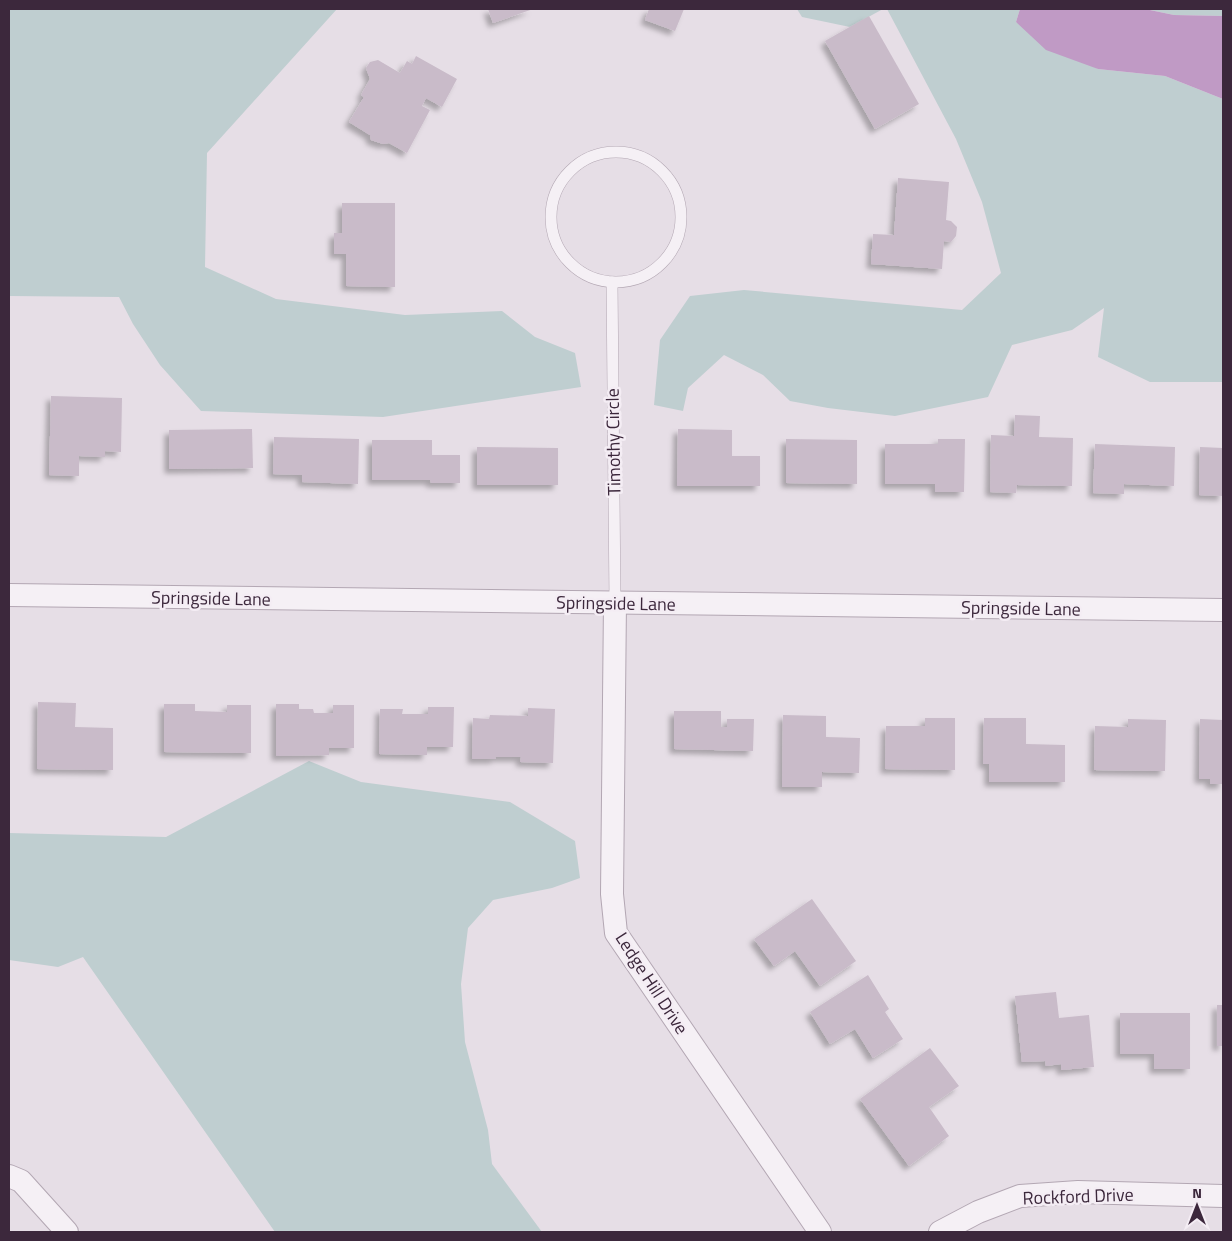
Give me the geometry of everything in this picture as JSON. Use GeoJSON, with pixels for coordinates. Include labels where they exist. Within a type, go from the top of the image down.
{"type":"FeatureCollection","features":[{"type":"Feature","properties":{"kind":"street","name":"Springside Lane"},"geometry":{"type":"LineString","coordinates":[[9,595],[1223,610]]}},
{"type":"Feature","properties":{"kind":"street","name":"Ledge Hill Drive"},"geometry":{"type":"LineString","coordinates":[[615,602],[612,894],[616,932],[820,1232]]}},
{"type":"Feature","properties":{"kind":"street"},"geometry":{"type":"LineString","coordinates":[[9,1176],[21,1181],[67,1232]]}},
{"type":"Feature","properties":{"kind":"street","name":"Rockford Drive"},"geometry":{"type":"LineString","coordinates":[[940,1232],[978,1212],[1020,1196],[1078,1192],[1223,1196]]}},
{"type":"Feature","properties":{"kind":"lane"},"geometry":{"type":"LineString","coordinates":[[617,151],[637,155],[656,165],[670,180],[678,199],[681,219],[677,240],[667,258],[651,272],[632,280],[612,282],[590,276],[571,264],[558,247],[552,233],[550,218],[552,203],[560,182],[575,166],[595,155],[617,151]]}},
{"type":"Feature","properties":{"kind":"lane","name":"Timothy Circle"},"geometry":{"type":"LineString","coordinates":[[612,282],[615,602]]}},
{"type":"Feature","properties":{"kind":"shaded area"},"geometry":{"type":"Polygon","coordinates":[[[9,9],[337,9],[207,153],[205,267],[276,299],[405,315],[502,311],[535,337],[575,353],[581,387],[383,417],[201,411],[160,365],[133,324],[119,297],[9,296],[9,9]]]}},
{"type":"Feature","properties":{"kind":"shaded area"},"geometry":{"type":"Polygon","coordinates":[[[797,9],[883,9],[850,27],[802,17],[797,9]]]}},
{"type":"Feature","properties":{"kind":"shaded area"},"geometry":{"type":"Polygon","coordinates":[[[887,9],[1020,9],[1016,22],[1098,69],[1165,76],[1223,99],[1223,382],[1150,382],[1098,357],[1104,308],[1072,330],[1012,345],[988,397],[895,416],[828,408],[790,401],[763,375],[724,355],[688,388],[683,411],[654,405],[660,340],[690,296],[744,290],[962,310],[1001,273],[982,202],[956,139],[887,9]]]}},
{"type":"Feature","properties":{"kind":"shaded area"},"geometry":{"type":"Polygon","coordinates":[[[1020,9],[1145,9],[1174,15],[1223,16],[1223,99],[1165,76],[1098,69],[1046,50],[1016,22],[1020,9]]]}},
{"type":"Feature","properties":{"kind":"shaded area"},"geometry":{"type":"Polygon","coordinates":[[[1145,9],[1223,9],[1223,16],[1174,15],[1145,9]]]}},
{"type":"Feature","properties":{"kind":"shaded area"},"geometry":{"type":"Polygon","coordinates":[[[309,761],[361,782],[510,802],[575,841],[580,878],[552,888],[493,900],[468,928],[461,984],[465,1042],[488,1130],[492,1164],[542,1232],[275,1232],[83,957],[58,967],[9,960],[9,833],[166,837],[309,761]]]}},
{"type":"Feature","properties":{"kind":"building"},"geometry":{"type":"Polygon","coordinates":[[[488,9],[533,9],[493,23],[488,9]]]}},
{"type":"Feature","properties":{"kind":"building"},"geometry":{"type":"Polygon","coordinates":[[[649,9],[684,9],[675,31],[645,20],[649,9]]]}},
{"type":"Feature","properties":{"kind":"building"},"geometry":{"type":"Polygon","coordinates":[[[869,16],[919,104],[875,129],[825,41],[869,16]]]}},
{"type":"Feature","properties":{"kind":"building"},"geometry":{"type":"Polygon","coordinates":[[[416,56],[457,79],[442,107],[426,98],[422,106],[430,110],[407,153],[389,143],[383,144],[371,140],[370,135],[349,122],[364,97],[361,95],[370,79],[366,68],[370,62],[378,60],[400,73],[407,61],[412,64],[416,56]]]}},
{"type":"Feature","properties":{"kind":"building"},"geometry":{"type":"Polygon","coordinates":[[[898,178],[949,182],[946,220],[951,221],[957,227],[956,236],[951,242],[944,241],[942,269],[871,264],[873,234],[894,235],[898,178]]]}},
{"type":"Feature","properties":{"kind":"building"},"geometry":{"type":"Polygon","coordinates":[[[342,203],[395,203],[395,287],[346,286],[346,254],[334,254],[334,233],[342,233],[342,203]]]}},
{"type":"Feature","properties":{"kind":"building"},"geometry":{"type":"Polygon","coordinates":[[[51,396],[122,398],[121,452],[105,451],[105,457],[79,456],[79,476],[49,475],[51,396]]]}},
{"type":"Feature","properties":{"kind":"building"},"geometry":{"type":"Polygon","coordinates":[[[1015,415],[1040,416],[1039,437],[1073,438],[1072,486],[1017,485],[1016,493],[990,492],[991,435],[1014,436],[1015,415]]]}},
{"type":"Feature","properties":{"kind":"building"},"geometry":{"type":"Polygon","coordinates":[[[252,429],[253,468],[169,469],[169,430],[252,429]]]}},
{"type":"Feature","properties":{"kind":"building"},"geometry":{"type":"Polygon","coordinates":[[[678,429],[732,430],[732,456],[760,456],[760,486],[677,486],[678,429]]]}},
{"type":"Feature","properties":{"kind":"building"},"geometry":{"type":"Polygon","coordinates":[[[274,437],[359,439],[358,484],[302,482],[302,475],[273,474],[274,437]]]}},
{"type":"Feature","properties":{"kind":"building"},"geometry":{"type":"Polygon","coordinates":[[[786,439],[857,440],[857,484],[786,483],[786,439]]]}},
{"type":"Feature","properties":{"kind":"building"},"geometry":{"type":"Polygon","coordinates":[[[938,439],[965,439],[964,492],[935,492],[935,484],[885,484],[885,444],[938,444],[938,439]]]}},
{"type":"Feature","properties":{"kind":"building"},"geometry":{"type":"Polygon","coordinates":[[[372,440],[432,440],[432,455],[460,455],[460,483],[431,483],[430,480],[372,480],[372,440]]]}},
{"type":"Feature","properties":{"kind":"building"},"geometry":{"type":"Polygon","coordinates":[[[1095,444],[1175,447],[1174,486],[1124,484],[1124,494],[1093,493],[1095,444]]]}},
{"type":"Feature","properties":{"kind":"building"},"geometry":{"type":"Polygon","coordinates":[[[477,447],[558,448],[558,485],[477,485],[477,447]]]}},
{"type":"Feature","properties":{"kind":"building"},"geometry":{"type":"Polygon","coordinates":[[[1200,447],[1223,448],[1223,496],[1199,495],[1200,447]]]}},
{"type":"Feature","properties":{"kind":"building"},"geometry":{"type":"Polygon","coordinates":[[[38,702],[76,703],[75,727],[113,728],[113,770],[37,769],[38,702]]]}},
{"type":"Feature","properties":{"kind":"building"},"geometry":{"type":"Polygon","coordinates":[[[164,704],[195,704],[195,711],[227,712],[227,705],[251,705],[251,753],[164,752],[164,704]]]}},
{"type":"Feature","properties":{"kind":"building"},"geometry":{"type":"Polygon","coordinates":[[[276,704],[299,704],[299,709],[313,709],[314,713],[333,713],[333,705],[354,705],[354,748],[329,748],[329,755],[276,756],[276,704]]]}},
{"type":"Feature","properties":{"kind":"building"},"geometry":{"type":"Polygon","coordinates":[[[428,707],[454,707],[453,747],[427,747],[427,755],[379,754],[380,709],[403,709],[402,714],[428,714],[428,707]]]}},
{"type":"Feature","properties":{"kind":"building"},"geometry":{"type":"Polygon","coordinates":[[[528,708],[555,709],[553,763],[520,762],[521,757],[472,759],[473,718],[489,719],[490,715],[528,716],[528,708]]]}},
{"type":"Feature","properties":{"kind":"building"},"geometry":{"type":"Polygon","coordinates":[[[674,711],[721,711],[721,727],[727,727],[727,719],[754,719],[753,751],[674,749],[674,711]]]}},
{"type":"Feature","properties":{"kind":"building"},"geometry":{"type":"Polygon","coordinates":[[[783,715],[826,716],[826,737],[860,738],[859,773],[822,772],[822,787],[782,787],[783,715]]]}},
{"type":"Feature","properties":{"kind":"building"},"geometry":{"type":"Polygon","coordinates":[[[925,718],[955,718],[955,770],[885,769],[886,726],[925,726],[925,718]]]}},
{"type":"Feature","properties":{"kind":"building"},"geometry":{"type":"Polygon","coordinates":[[[984,718],[1026,718],[1026,744],[1065,745],[1065,782],[989,782],[989,764],[983,764],[984,718]]]}},
{"type":"Feature","properties":{"kind":"building"},"geometry":{"type":"Polygon","coordinates":[[[1128,719],[1166,720],[1165,771],[1094,770],[1095,726],[1128,727],[1128,719]]]}},
{"type":"Feature","properties":{"kind":"building"},"geometry":{"type":"Polygon","coordinates":[[[1200,719],[1223,720],[1223,784],[1210,784],[1210,779],[1199,779],[1200,719]]]}},
{"type":"Feature","properties":{"kind":"building"},"geometry":{"type":"Polygon","coordinates":[[[812,899],[856,961],[820,986],[795,951],[774,966],[754,939],[812,899]]]}},
{"type":"Feature","properties":{"kind":"building"},"geometry":{"type":"Polygon","coordinates":[[[868,975],[889,1009],[885,1012],[903,1039],[873,1058],[855,1029],[830,1044],[810,1012],[868,975]]]}},
{"type":"Feature","properties":{"kind":"building"},"geometry":{"type":"Polygon","coordinates":[[[1056,992],[1059,1018],[1089,1015],[1094,1067],[1061,1070],[1061,1064],[1046,1066],[1045,1061],[1022,1062],[1015,996],[1056,992]]]}},
{"type":"Feature","properties":{"kind":"building"},"geometry":{"type":"Polygon","coordinates":[[[1217,1005],[1223,1005],[1223,1046],[1217,1046],[1217,1005]]]}},
{"type":"Feature","properties":{"kind":"building"},"geometry":{"type":"Polygon","coordinates":[[[1120,1013],[1190,1013],[1190,1069],[1154,1069],[1154,1054],[1120,1054],[1120,1013]]]}},
{"type":"Feature","properties":{"kind":"building"},"geometry":{"type":"Polygon","coordinates":[[[930,1048],[959,1086],[929,1107],[949,1136],[909,1166],[860,1099],[930,1048]]]}}]}
